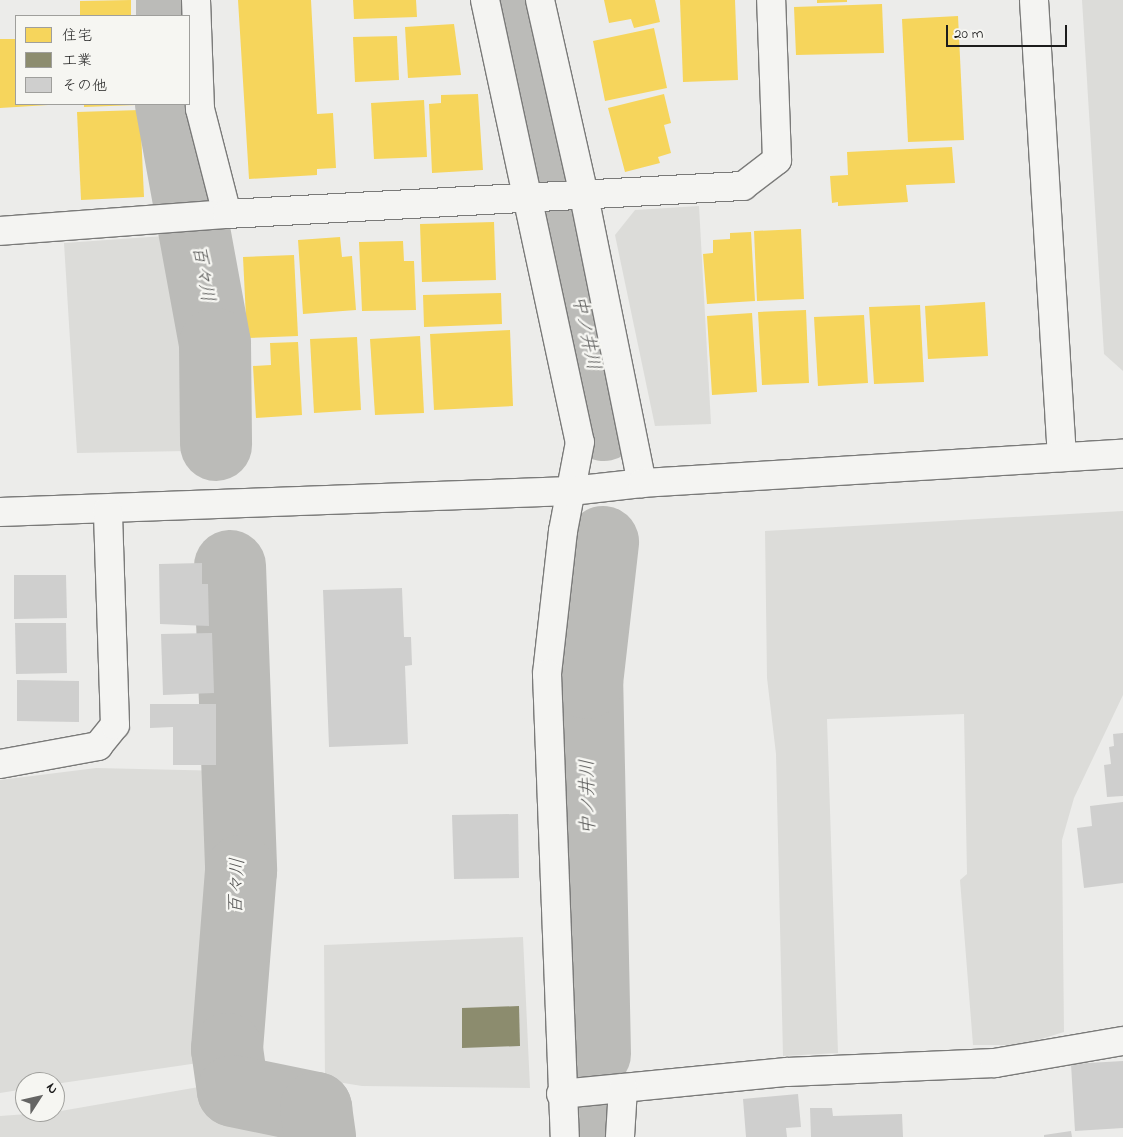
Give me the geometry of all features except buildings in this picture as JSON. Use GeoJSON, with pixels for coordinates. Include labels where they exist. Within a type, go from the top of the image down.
{"type":"FeatureCollection","features":[{"type":"Feature","properties":{"kind":"street"},"geometry":{"type":"LineString","coordinates":[[196,0],[205,216]]}},
{"type":"Feature","properties":{"kind":"street"},"geometry":{"type":"LineString","coordinates":[[485,0],[580,442],[562,531],[547,674],[561,1094],[565,1137]]}},
{"type":"Feature","properties":{"kind":"street"},"geometry":{"type":"LineString","coordinates":[[540,0],[584,196],[642,483]]}},
{"type":"Feature","properties":{"kind":"street"},"geometry":{"type":"LineString","coordinates":[[0,231],[205,216],[528,200],[743,186],[777,160],[771,0]]}},
{"type":"Feature","properties":{"kind":"street"},"geometry":{"type":"LineString","coordinates":[[1034,0],[1062,457]]}},
{"type":"Feature","properties":{"kind":"street"},"geometry":{"type":"LineString","coordinates":[[0,512],[108,510],[571,491],[642,483],[1123,454]]}},
{"type":"Feature","properties":{"kind":"street"},"geometry":{"type":"LineString","coordinates":[[0,764],[98,746],[114,725],[108,510]]}},
{"type":"Feature","properties":{"kind":"street"},"geometry":{"type":"LineString","coordinates":[[561,1094],[787,1072],[995,1063],[1123,1041]]}},
{"type":"Feature","properties":{"kind":"street"},"geometry":{"type":"LineString","coordinates":[[620,1137],[623,1088]]}},
{"type":"Feature","properties":{"kind":"shaded area"},"geometry":{"type":"Polygon","coordinates":[[[1082,0],[1123,0],[1123,371],[1104,354],[1082,0]]]}},
{"type":"Feature","properties":{"kind":"shaded area"},"geometry":{"type":"Polygon","coordinates":[[[699,206],[711,424],[655,426],[615,235],[635,210],[699,206]]]}},
{"type":"Feature","properties":{"kind":"shaded area"},"geometry":{"type":"Polygon","coordinates":[[[164,236],[184,347],[187,451],[77,453],[64,243],[164,236]]]}},
{"type":"Feature","properties":{"kind":"shaded area"},"geometry":{"type":"Polygon","coordinates":[[[1123,511],[1123,695],[1074,798],[1062,840],[1064,1032],[1021,1045],[973,1045],[960,880],[967,874],[964,714],[827,719],[838,1053],[783,1056],[776,754],[767,678],[765,531],[1123,511]]]}},
{"type":"Feature","properties":{"kind":"shaded area"},"geometry":{"type":"Polygon","coordinates":[[[96,768],[227,771],[228,863],[215,1064],[205,1062],[65,1083],[65,1072],[15,1072],[15,1091],[0,1093],[0,780],[96,768]]]}},
{"type":"Feature","properties":{"kind":"shaded area"},"geometry":{"type":"Polygon","coordinates":[[[523,937],[530,1088],[362,1086],[325,1080],[324,945],[523,937]]]}},
{"type":"Feature","properties":{"kind":"shaded area"},"geometry":{"type":"Polygon","coordinates":[[[216,1084],[230,1103],[304,1118],[306,1137],[0,1137],[0,1116],[15,1115],[15,1122],[65,1122],[65,1110],[216,1084]]]}},
{"type":"Feature","properties":{"kind":"waterway","name":"百々川"},"geometry":{"type":"LineString","coordinates":[[172,0],[172,15]]}},
{"type":"Feature","properties":{"kind":"waterway","name":"中ノ井川"},"geometry":{"type":"LineString","coordinates":[[513,0],[546,150]]}},
{"type":"Feature","properties":{"kind":"waterway","name":"百々川"},"geometry":{"type":"LineString","coordinates":[[171,105],[215,344],[216,445]]}},
{"type":"Feature","properties":{"kind":"waterway","name":"中ノ井川"},"geometry":{"type":"LineString","coordinates":[[566,241],[604,425]]}},
{"type":"Feature","properties":{"kind":"waterway","name":"中ノ井川"},"geometry":{"type":"LineString","coordinates":[[595,1054],[587,683],[603,542]]}},
{"type":"Feature","properties":{"kind":"waterway","name":"百々川"},"geometry":{"type":"LineString","coordinates":[[230,566],[241,871],[227,1049],[233,1091],[316,1108],[320,1137]]}},
{"type":"Feature","properties":{"kind":"waterway","name":"中ノ井川"},"geometry":{"type":"LineString","coordinates":[[597,1122],[599,1137]]}}]}
